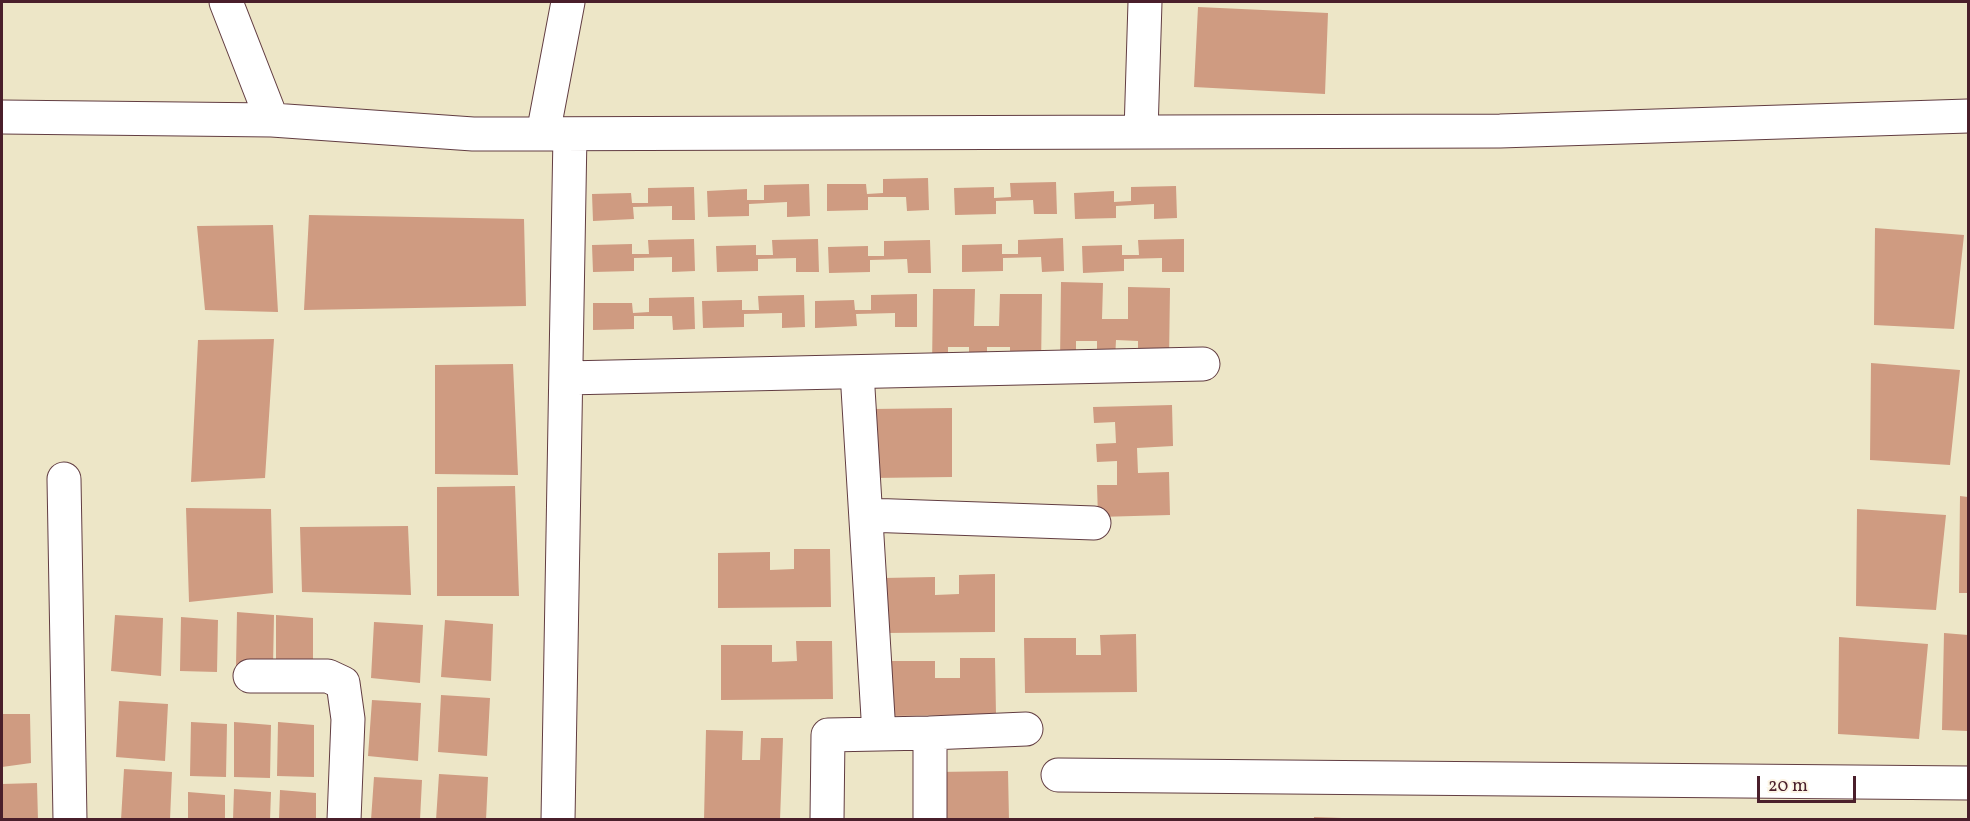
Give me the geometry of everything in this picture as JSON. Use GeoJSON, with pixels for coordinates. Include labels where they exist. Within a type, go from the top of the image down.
{"type":"FeatureCollection","features":[{"type":"Feature","properties":{"kind":"street"},"geometry":{"type":"LineString","coordinates":[[226,2],[272,120]]}},
{"type":"Feature","properties":{"kind":"street"},"geometry":{"type":"LineString","coordinates":[[558,819],[566,378],[556,134],[568,2]]}},
{"type":"Feature","properties":{"kind":"street"},"geometry":{"type":"LineString","coordinates":[[1141,132],[1145,2]]}},
{"type":"Feature","properties":{"kind":"street"},"geometry":{"type":"LineString","coordinates":[[2,117],[272,120],[473,134],[556,134],[1500,131],[1968,116]]}},
{"type":"Feature","properties":{"kind":"street"},"geometry":{"type":"LineString","coordinates":[[566,378],[1203,364]]}},
{"type":"Feature","properties":{"kind":"street"},"geometry":{"type":"LineString","coordinates":[[857,372],[879,734]]}},
{"type":"Feature","properties":{"kind":"street"},"geometry":{"type":"LineString","coordinates":[[64,479],[70,819]]}},
{"type":"Feature","properties":{"kind":"street"},"geometry":{"type":"LineString","coordinates":[[866,515],[1094,523]]}},
{"type":"Feature","properties":{"kind":"street"},"geometry":{"type":"LineString","coordinates":[[250,676],[328,676],[343,683],[348,719],[344,819]]}},
{"type":"Feature","properties":{"kind":"street"},"geometry":{"type":"LineString","coordinates":[[827,819],[828,735],[930,734],[1026,729]]}},
{"type":"Feature","properties":{"kind":"street"},"geometry":{"type":"LineString","coordinates":[[930,734],[930,819]]}},
{"type":"Feature","properties":{"kind":"street"},"geometry":{"type":"LineString","coordinates":[[1058,775],[1968,783]]}},
{"type":"Feature","properties":{"kind":"building"},"geometry":{"type":"Polygon","coordinates":[[[1198,7],[1328,13],[1325,94],[1194,87],[1198,7]]]}},
{"type":"Feature","properties":{"kind":"building"},"geometry":{"type":"Polygon","coordinates":[[[928,178],[929,210],[907,211],[906,197],[868,197],[868,210],[827,211],[827,184],[866,184],[867,194],[883,193],[883,179],[928,178]]]}},
{"type":"Feature","properties":{"kind":"building"},"geometry":{"type":"Polygon","coordinates":[[[1056,182],[1057,214],[1034,214],[1033,200],[996,201],[996,214],[955,215],[954,188],[994,187],[994,198],[1011,197],[1010,183],[1056,182]]]}},
{"type":"Feature","properties":{"kind":"building"},"geometry":{"type":"Polygon","coordinates":[[[809,184],[810,216],[787,217],[787,202],[749,204],[749,216],[708,217],[707,191],[747,189],[747,200],[764,200],[764,185],[809,184]]]}},
{"type":"Feature","properties":{"kind":"building"},"geometry":{"type":"Polygon","coordinates":[[[1176,186],[1177,218],[1154,219],[1154,204],[1116,206],[1116,218],[1075,219],[1074,193],[1114,191],[1114,202],[1131,201],[1131,187],[1176,186]]]}},
{"type":"Feature","properties":{"kind":"building"},"geometry":{"type":"Polygon","coordinates":[[[694,187],[695,220],[672,220],[672,206],[633,207],[634,219],[593,221],[592,194],[631,193],[632,203],[648,203],[648,188],[694,187]]]}},
{"type":"Feature","properties":{"kind":"building"},"geometry":{"type":"Polygon","coordinates":[[[309,215],[524,219],[526,306],[304,310],[309,215]]]}},
{"type":"Feature","properties":{"kind":"building"},"geometry":{"type":"Polygon","coordinates":[[[273,225],[278,312],[205,310],[197,226],[273,225]]]}},
{"type":"Feature","properties":{"kind":"building"},"geometry":{"type":"Polygon","coordinates":[[[1875,228],[1964,235],[1954,329],[1874,325],[1875,228]]]}},
{"type":"Feature","properties":{"kind":"building"},"geometry":{"type":"Polygon","coordinates":[[[1063,238],[1064,271],[1042,272],[1041,257],[1003,258],[1003,271],[962,272],[962,245],[1002,244],[1002,254],[1018,254],[1018,240],[1063,238]]]}},
{"type":"Feature","properties":{"kind":"building"},"geometry":{"type":"Polygon","coordinates":[[[694,239],[695,271],[672,272],[672,257],[634,258],[634,271],[593,272],[592,245],[632,244],[632,254],[649,254],[648,240],[694,239]]]}},
{"type":"Feature","properties":{"kind":"building"},"geometry":{"type":"Polygon","coordinates":[[[818,239],[819,272],[796,272],[796,258],[758,259],[758,271],[717,272],[716,246],[756,245],[756,255],[773,255],[772,240],[818,239]]]}},
{"type":"Feature","properties":{"kind":"building"},"geometry":{"type":"Polygon","coordinates":[[[1184,239],[1184,272],[1162,272],[1162,258],[1124,259],[1124,271],[1083,273],[1082,246],[1122,245],[1122,255],[1139,255],[1138,240],[1184,239]]]}},
{"type":"Feature","properties":{"kind":"building"},"geometry":{"type":"Polygon","coordinates":[[[930,240],[931,273],[908,273],[907,259],[870,260],[870,272],[829,273],[828,247],[868,246],[868,256],[884,256],[884,241],[930,240]]]}},
{"type":"Feature","properties":{"kind":"building"},"geometry":{"type":"Polygon","coordinates":[[[1061,282],[1103,283],[1102,319],[1128,319],[1128,287],[1170,288],[1169,361],[1138,360],[1138,341],[1116,340],[1115,360],[1097,360],[1097,341],[1076,341],[1076,362],[1060,362],[1061,282]]]}},
{"type":"Feature","properties":{"kind":"building"},"geometry":{"type":"Polygon","coordinates":[[[933,289],[975,289],[974,326],[999,326],[1000,294],[1042,294],[1041,368],[1010,367],[1010,347],[987,347],[987,367],[969,366],[969,347],[948,347],[948,369],[932,368],[933,289]]]}},
{"type":"Feature","properties":{"kind":"building"},"geometry":{"type":"Polygon","coordinates":[[[917,294],[917,327],[895,327],[895,313],[856,314],[857,326],[815,328],[815,301],[854,300],[855,310],[871,310],[871,295],[917,294]]]}},
{"type":"Feature","properties":{"kind":"building"},"geometry":{"type":"Polygon","coordinates":[[[804,295],[805,327],[782,328],[782,313],[744,314],[744,327],[703,328],[702,301],[742,300],[742,310],[759,310],[758,296],[804,295]]]}},
{"type":"Feature","properties":{"kind":"building"},"geometry":{"type":"Polygon","coordinates":[[[694,297],[695,329],[673,330],[672,316],[634,316],[634,329],[593,330],[593,303],[632,303],[633,313],[649,312],[649,298],[694,297]]]}},
{"type":"Feature","properties":{"kind":"building"},"geometry":{"type":"Polygon","coordinates":[[[274,339],[265,478],[191,482],[198,340],[274,339]]]}},
{"type":"Feature","properties":{"kind":"building"},"geometry":{"type":"Polygon","coordinates":[[[1871,363],[1960,370],[1950,465],[1870,460],[1871,363]]]}},
{"type":"Feature","properties":{"kind":"building"},"geometry":{"type":"Polygon","coordinates":[[[513,364],[518,475],[435,474],[435,365],[513,364]]]}},
{"type":"Feature","properties":{"kind":"building"},"geometry":{"type":"Polygon","coordinates":[[[1172,405],[1173,446],[1137,448],[1138,473],[1169,472],[1170,515],[1098,517],[1097,485],[1117,485],[1117,461],[1097,462],[1096,444],[1116,443],[1115,422],[1094,423],[1093,407],[1172,405]]]}},
{"type":"Feature","properties":{"kind":"building"},"geometry":{"type":"Polygon","coordinates":[[[952,408],[952,477],[872,478],[872,409],[952,408]]]}},
{"type":"Feature","properties":{"kind":"building"},"geometry":{"type":"Polygon","coordinates":[[[515,486],[519,596],[437,596],[437,487],[515,486]]]}},
{"type":"Feature","properties":{"kind":"building"},"geometry":{"type":"Polygon","coordinates":[[[1960,496],[1968,497],[1968,593],[1959,593],[1960,496]]]}},
{"type":"Feature","properties":{"kind":"building"},"geometry":{"type":"Polygon","coordinates":[[[186,508],[271,509],[273,593],[189,602],[186,508]]]}},
{"type":"Feature","properties":{"kind":"building"},"geometry":{"type":"Polygon","coordinates":[[[1857,509],[1946,515],[1936,610],[1856,606],[1857,509]]]}},
{"type":"Feature","properties":{"kind":"building"},"geometry":{"type":"Polygon","coordinates":[[[408,526],[411,595],[302,592],[300,527],[408,526]]]}},
{"type":"Feature","properties":{"kind":"building"},"geometry":{"type":"Polygon","coordinates":[[[794,549],[830,549],[831,607],[718,608],[718,553],[770,552],[770,570],[794,569],[794,549]]]}},
{"type":"Feature","properties":{"kind":"building"},"geometry":{"type":"Polygon","coordinates":[[[995,574],[995,632],[883,633],[883,578],[935,577],[935,595],[959,594],[959,575],[995,574]]]}},
{"type":"Feature","properties":{"kind":"building"},"geometry":{"type":"Polygon","coordinates":[[[237,612],[274,615],[273,667],[236,666],[237,612]]]}},
{"type":"Feature","properties":{"kind":"building"},"geometry":{"type":"Polygon","coordinates":[[[115,615],[163,618],[161,676],[111,671],[115,615]]]}},
{"type":"Feature","properties":{"kind":"building"},"geometry":{"type":"Polygon","coordinates":[[[276,615],[313,618],[313,671],[276,670],[276,615]]]}},
{"type":"Feature","properties":{"kind":"building"},"geometry":{"type":"Polygon","coordinates":[[[181,617],[218,620],[217,672],[180,671],[181,617]]]}},
{"type":"Feature","properties":{"kind":"building"},"geometry":{"type":"Polygon","coordinates":[[[445,620],[493,624],[491,681],[441,677],[445,620]]]}},
{"type":"Feature","properties":{"kind":"building"},"geometry":{"type":"Polygon","coordinates":[[[374,622],[423,625],[420,683],[371,678],[374,622]]]}},
{"type":"Feature","properties":{"kind":"building"},"geometry":{"type":"Polygon","coordinates":[[[1944,633],[1968,635],[1968,731],[1942,730],[1944,633]]]}},
{"type":"Feature","properties":{"kind":"building"},"geometry":{"type":"Polygon","coordinates":[[[1136,634],[1137,692],[1025,693],[1024,638],[1076,638],[1076,655],[1101,655],[1100,635],[1136,634]]]}},
{"type":"Feature","properties":{"kind":"building"},"geometry":{"type":"Polygon","coordinates":[[[1839,637],[1928,644],[1919,739],[1838,734],[1839,637]]]}},
{"type":"Feature","properties":{"kind":"building"},"geometry":{"type":"Polygon","coordinates":[[[796,641],[832,641],[833,699],[721,700],[721,645],[772,645],[772,662],[797,661],[796,641]]]}},
{"type":"Feature","properties":{"kind":"building"},"geometry":{"type":"Polygon","coordinates":[[[960,658],[995,658],[996,715],[884,716],[883,661],[935,661],[935,678],[960,678],[960,658]]]}},
{"type":"Feature","properties":{"kind":"building"},"geometry":{"type":"Polygon","coordinates":[[[441,695],[490,698],[487,756],[438,752],[441,695]]]}},
{"type":"Feature","properties":{"kind":"building"},"geometry":{"type":"Polygon","coordinates":[[[372,700],[421,703],[418,761],[368,756],[372,700]]]}},
{"type":"Feature","properties":{"kind":"building"},"geometry":{"type":"Polygon","coordinates":[[[119,701],[168,704],[165,761],[116,757],[119,701]]]}},
{"type":"Feature","properties":{"kind":"building"},"geometry":{"type":"Polygon","coordinates":[[[2,714],[30,714],[31,763],[2,767],[2,714]]]}},
{"type":"Feature","properties":{"kind":"building"},"geometry":{"type":"Polygon","coordinates":[[[191,722],[227,724],[226,777],[190,776],[191,722]]]}},
{"type":"Feature","properties":{"kind":"building"},"geometry":{"type":"Polygon","coordinates":[[[234,722],[271,725],[270,778],[234,777],[234,722]]]}},
{"type":"Feature","properties":{"kind":"building"},"geometry":{"type":"Polygon","coordinates":[[[278,722],[314,725],[314,777],[277,776],[278,722]]]}},
{"type":"Feature","properties":{"kind":"building"},"geometry":{"type":"Polygon","coordinates":[[[706,730],[743,731],[742,760],[760,760],[761,738],[783,738],[780,820],[704,820],[706,730]]]}},
{"type":"Feature","properties":{"kind":"building"},"geometry":{"type":"Polygon","coordinates":[[[124,769],[172,772],[170,820],[121,820],[124,769]]]}},
{"type":"Feature","properties":{"kind":"building"},"geometry":{"type":"Polygon","coordinates":[[[1008,771],[1009,820],[937,820],[936,772],[1008,771]]]}},
{"type":"Feature","properties":{"kind":"building"},"geometry":{"type":"Polygon","coordinates":[[[439,774],[488,777],[486,820],[436,820],[439,774]]]}},
{"type":"Feature","properties":{"kind":"building"},"geometry":{"type":"Polygon","coordinates":[[[374,777],[422,780],[420,820],[371,820],[374,777]]]}},
{"type":"Feature","properties":{"kind":"building"},"geometry":{"type":"Polygon","coordinates":[[[37,783],[38,820],[2,820],[2,784],[37,783]]]}},
{"type":"Feature","properties":{"kind":"building"},"geometry":{"type":"Polygon","coordinates":[[[234,789],[271,792],[270,820],[233,820],[234,789]]]}},
{"type":"Feature","properties":{"kind":"building"},"geometry":{"type":"Polygon","coordinates":[[[280,790],[316,793],[316,820],[279,820],[280,790]]]}},
{"type":"Feature","properties":{"kind":"building"},"geometry":{"type":"Polygon","coordinates":[[[188,792],[225,795],[225,820],[188,820],[188,792]]]}},
{"type":"Feature","properties":{"kind":"building"},"geometry":{"type":"Polygon","coordinates":[[[1314,817],[1342,818],[1342,820],[1314,820],[1314,817]]]}}]}
